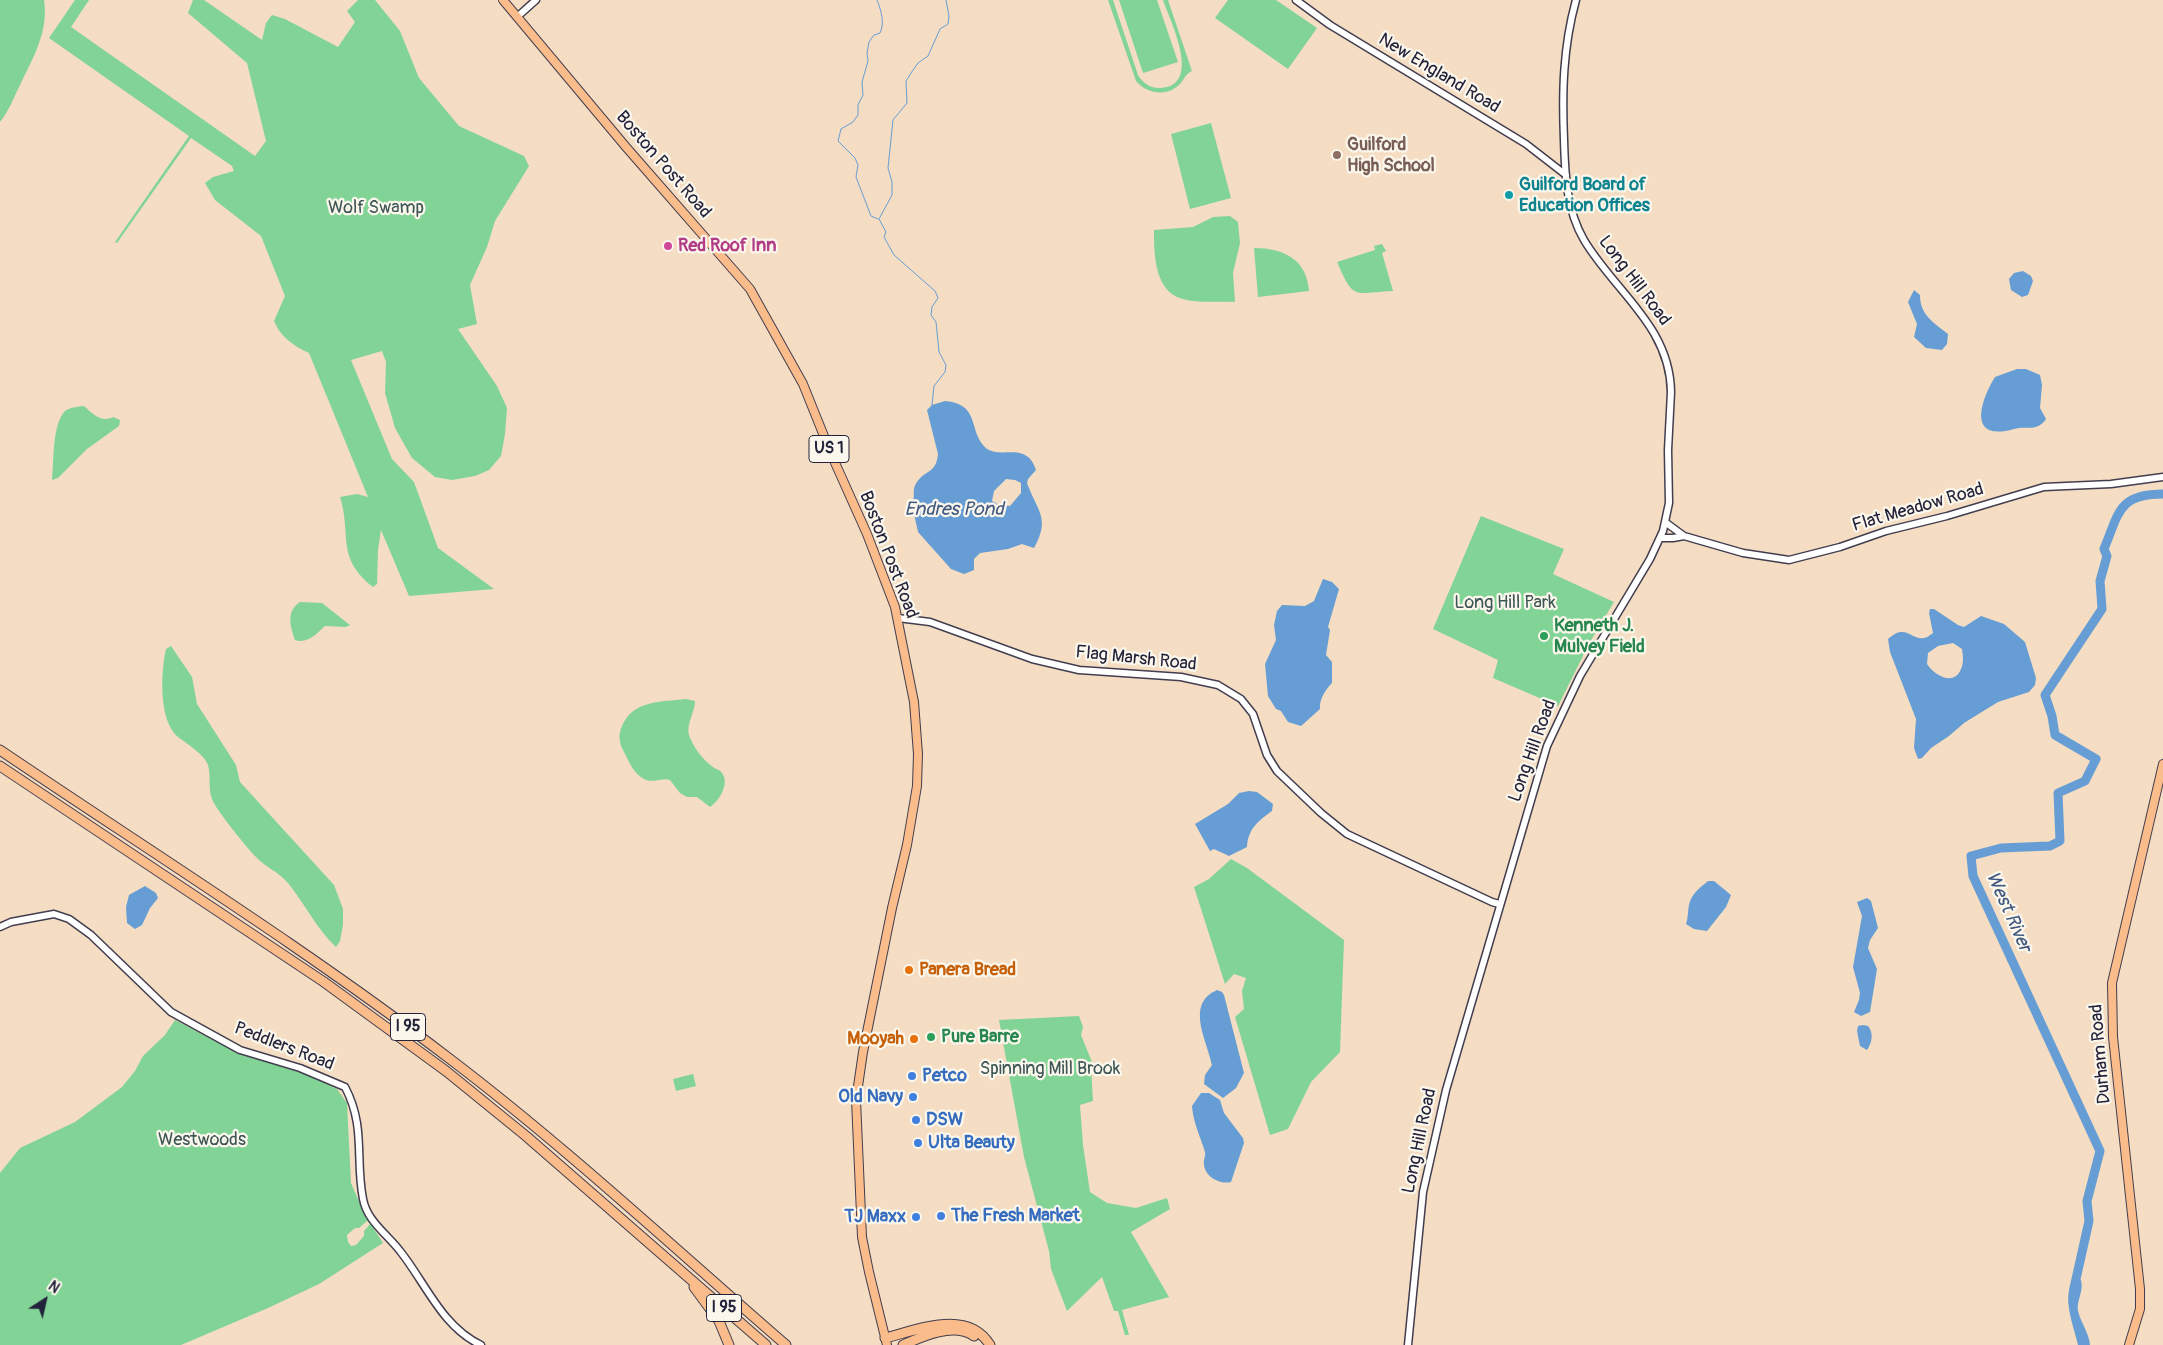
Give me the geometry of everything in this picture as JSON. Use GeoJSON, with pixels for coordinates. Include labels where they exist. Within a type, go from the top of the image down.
{"type":"FeatureCollection","features":[{"type":"Feature","properties":{"kind":"highway","name":"I 95"},"geometry":{"type":"LineString","coordinates":[[0,750],[331,972],[446,1055],[535,1127],[786,1345]]}},
{"type":"Feature","properties":{"kind":"highway","name":"I 95"},"geometry":{"type":"LineString","coordinates":[[0,766],[324,982],[446,1071],[526,1136],[766,1345]]}},
{"type":"Feature","properties":{"kind":"highway"},"geometry":{"type":"LineString","coordinates":[[682,1271],[719,1321],[729,1345]]}},
{"type":"Feature","properties":{"kind":"highway"},"geometry":{"type":"LineString","coordinates":[[886,1342],[940,1324],[952,1323],[965,1325],[977,1331],[990,1345]]}},
{"type":"Feature","properties":{"kind":"highway"},"geometry":{"type":"LineString","coordinates":[[903,1345],[940,1332],[956,1329],[970,1333],[984,1345]]}},
{"type":"Feature","properties":{"kind":"highway"},"geometry":{"type":"LineString","coordinates":[[921,1345],[940,1332]]}},
{"type":"Feature","properties":{"kind":"main road","name":"Boston Post Road"},"geometry":{"type":"LineString","coordinates":[[503,0],[752,292],[804,384],[832,456],[867,534],[898,618],[914,702],[918,754],[918,786],[862,1052],[856,1100],[862,1238],[886,1342]]}},
{"type":"Feature","properties":{"kind":"main road","name":"Durham Road"},"geometry":{"type":"LineString","coordinates":[[2129,1345],[2140,1310],[2140,1289],[2113,1036],[2112,983],[2163,764]]}},
{"type":"Feature","properties":{"kind":"street"},"geometry":{"type":"LineString","coordinates":[[517,17],[536,0]]}},
{"type":"Feature","properties":{"kind":"street","name":"New England Road"},"geometry":{"type":"LineString","coordinates":[[1296,0],[1330,25],[1526,144],[1566,175]]}},
{"type":"Feature","properties":{"kind":"street","name":"Long Hill Road"},"geometry":{"type":"LineString","coordinates":[[1408,1345],[1422,1199],[1430,1158],[1446,1090],[1539,768],[1553,731],[1584,670],[1650,559],[1666,522],[1669,503],[1668,450],[1672,392],[1669,366],[1656,334],[1594,255],[1578,229],[1570,204],[1566,175],[1563,69],[1576,0]]}},
{"type":"Feature","properties":{"kind":"street","name":"Flat Meadow Road"},"geometry":{"type":"LineString","coordinates":[[1660,538],[1684,536],[1744,553],[1788,560],[1840,548],[1886,531],[1947,516],[2044,487],[2111,484],[2163,477]]}},
{"type":"Feature","properties":{"kind":"street","name":"Flat Meadow Road"},"geometry":{"type":"LineString","coordinates":[[1666,522],[1684,536]]}},
{"type":"Feature","properties":{"kind":"street","name":"Flag Marsh Road"},"geometry":{"type":"LineString","coordinates":[[898,618],[930,622],[1007,650],[1079,670],[1181,677],[1218,685],[1242,700],[1253,714],[1267,756],[1277,771],[1321,813],[1347,834],[1492,902],[1500,904]]}},
{"type":"Feature","properties":{"kind":"street","name":"Peddlers Road"},"geometry":{"type":"LineString","coordinates":[[0,927],[11,922],[54,914],[69,919],[91,935],[171,1012],[240,1050],[300,1068],[345,1087],[355,1105],[359,1134],[363,1200],[377,1228],[400,1250],[432,1299],[448,1318],[463,1333],[481,1345]]}},
{"type":"Feature","properties":{"kind":"green space"},"geometry":{"type":"Polygon","coordinates":[[[0,0],[44,0],[45,11],[42,33],[35,54],[9,109],[0,122],[0,0]]]}},
{"type":"Feature","properties":{"kind":"green space","name":"Wolf Swamp"},"geometry":{"type":"Polygon","coordinates":[[[75,0],[89,0],[71,27],[255,156],[266,141],[247,63],[188,13],[193,0],[204,0],[262,40],[266,23],[272,15],[285,19],[338,47],[355,22],[347,11],[358,0],[375,0],[400,31],[419,78],[459,126],[524,156],[529,166],[495,221],[487,247],[470,285],[477,324],[458,329],[497,386],[507,408],[501,456],[489,470],[475,476],[452,480],[435,477],[412,458],[395,428],[385,393],[386,362],[382,351],[351,360],[392,459],[414,482],[438,548],[494,589],[409,596],[381,530],[378,550],[377,584],[373,587],[361,576],[354,566],[349,555],[340,497],[357,494],[368,497],[309,353],[288,340],[280,332],[274,321],[285,296],[261,236],[215,200],[205,183],[213,177],[234,171],[232,166],[191,138],[117,243],[115,242],[189,136],[49,38],[75,0]]]}},
{"type":"Feature","properties":{"kind":"green space"},"geometry":{"type":"Polygon","coordinates":[[[1108,0],[1113,0],[1138,75],[1148,85],[1154,88],[1161,88],[1173,84],[1180,76],[1182,64],[1177,36],[1163,0],[1168,0],[1192,71],[1174,89],[1163,92],[1151,91],[1136,81],[1108,0]]]}},
{"type":"Feature","properties":{"kind":"green space"},"geometry":{"type":"Polygon","coordinates":[[[1119,0],[1157,0],[1178,62],[1143,73],[1119,0]]]}},
{"type":"Feature","properties":{"kind":"green space"},"geometry":{"type":"Polygon","coordinates":[[[1228,0],[1276,0],[1317,28],[1288,69],[1215,18],[1228,0]]]}},
{"type":"Feature","properties":{"kind":"green space"},"geometry":{"type":"Polygon","coordinates":[[[1211,123],[1231,198],[1190,209],[1171,134],[1211,123]]]}},
{"type":"Feature","properties":{"kind":"green space"},"geometry":{"type":"Polygon","coordinates":[[[1230,216],[1238,222],[1240,243],[1233,273],[1235,302],[1190,301],[1169,292],[1160,277],[1157,267],[1154,230],[1193,227],[1213,217],[1230,216]]]}},
{"type":"Feature","properties":{"kind":"green space"},"geometry":{"type":"Polygon","coordinates":[[[1382,244],[1386,251],[1382,253],[1393,291],[1356,292],[1347,283],[1337,262],[1375,250],[1374,246],[1382,244]]]}},
{"type":"Feature","properties":{"kind":"green space"},"geometry":{"type":"Polygon","coordinates":[[[1254,248],[1275,250],[1292,257],[1304,271],[1309,291],[1258,297],[1254,248]]]}},
{"type":"Feature","properties":{"kind":"green space"},"geometry":{"type":"Polygon","coordinates":[[[84,406],[94,415],[101,418],[109,419],[113,417],[120,420],[119,426],[87,449],[58,478],[52,480],[56,434],[61,417],[69,409],[84,406]]]}},
{"type":"Feature","properties":{"kind":"green space","name":"Long Hill Park"},"geometry":{"type":"Polygon","coordinates":[[[1481,516],[1564,549],[1553,574],[1614,602],[1590,642],[1558,706],[1493,678],[1498,660],[1433,629],[1481,516]]]}},
{"type":"Feature","properties":{"kind":"green space"},"geometry":{"type":"Polygon","coordinates":[[[300,602],[322,603],[350,625],[346,627],[325,626],[315,635],[304,641],[295,640],[290,619],[293,610],[300,602]]]}},
{"type":"Feature","properties":{"kind":"green space"},"geometry":{"type":"Polygon","coordinates":[[[171,646],[192,677],[197,704],[236,765],[240,782],[334,885],[343,909],[343,925],[340,941],[336,947],[322,932],[288,883],[256,857],[225,820],[212,799],[209,769],[206,761],[178,737],[172,729],[164,707],[162,682],[166,649],[171,646]]]}},
{"type":"Feature","properties":{"kind":"green space"},"geometry":{"type":"Polygon","coordinates":[[[686,699],[695,701],[688,731],[691,740],[702,757],[720,771],[724,777],[725,782],[722,792],[717,801],[710,807],[697,797],[687,797],[680,793],[670,780],[651,781],[640,777],[630,764],[620,742],[622,726],[633,711],[649,704],[686,699]]]}},
{"type":"Feature","properties":{"kind":"green space"},"geometry":{"type":"Polygon","coordinates":[[[1231,859],[1247,868],[1344,940],[1340,1052],[1311,1082],[1288,1129],[1270,1135],[1235,1017],[1244,1009],[1242,991],[1246,978],[1234,974],[1225,984],[1194,887],[1209,879],[1231,859]]]}},
{"type":"Feature","properties":{"kind":"green space","name":"Spinning Mill Brook"},"geometry":{"type":"Polygon","coordinates":[[[1079,1016],[1083,1027],[1081,1035],[1092,1062],[1093,1101],[1080,1105],[1083,1145],[1090,1192],[1107,1203],[1136,1208],[1167,1198],[1170,1209],[1131,1232],[1169,1297],[1122,1310],[1129,1335],[1125,1335],[1118,1311],[1114,1311],[1102,1277],[1067,1311],[1051,1269],[1049,1251],[1024,1157],[999,1020],[1079,1016]]]}},
{"type":"Feature","properties":{"kind":"green space","name":"Westwoods"},"geometry":{"type":"Polygon","coordinates":[[[175,1020],[230,1049],[306,1074],[337,1089],[347,1103],[351,1183],[365,1215],[383,1243],[319,1284],[181,1345],[0,1345],[0,1173],[20,1148],[75,1122],[122,1087],[135,1071],[143,1056],[165,1035],[175,1020]],[[367,1221],[347,1235],[351,1246],[356,1245],[364,1236],[364,1231],[370,1224],[367,1221]]]}},
{"type":"Feature","properties":{"kind":"green space"},"geometry":{"type":"Polygon","coordinates":[[[693,1074],[696,1086],[676,1091],[673,1079],[693,1074]]]}},
{"type":"Feature","properties":{"kind":"water"},"geometry":{"type":"Polygon","coordinates":[[[2023,271],[2031,276],[2033,281],[2028,295],[2022,297],[2011,290],[2009,279],[2014,273],[2023,271]]]}},
{"type":"Feature","properties":{"kind":"water"},"geometry":{"type":"Polygon","coordinates":[[[1914,290],[1920,295],[1922,308],[1928,318],[1948,334],[1947,344],[1942,350],[1926,348],[1914,337],[1917,324],[1908,302],[1914,290]]]}},
{"type":"Feature","properties":{"kind":"water"},"geometry":{"type":"Polygon","coordinates":[[[2017,369],[2026,369],[2040,375],[2042,385],[2040,408],[2046,419],[2039,426],[2035,427],[1999,432],[1989,430],[1981,418],[1982,408],[1989,387],[1995,377],[2017,369]]]}},
{"type":"Feature","properties":{"kind":"water","name":"Endres Pond"},"geometry":{"type":"Polygon","coordinates":[[[945,401],[956,403],[968,412],[979,438],[989,450],[1019,453],[1031,460],[1036,470],[1027,483],[1041,515],[1042,522],[1039,538],[1034,548],[1022,544],[1008,549],[980,553],[974,559],[974,570],[964,574],[951,569],[918,532],[912,505],[914,487],[920,478],[933,468],[938,454],[927,410],[932,405],[945,401]],[[1006,479],[994,491],[992,501],[999,505],[1010,506],[1021,493],[1021,483],[1006,479]]]}},
{"type":"Feature","properties":{"kind":"water"},"geometry":{"type":"Polygon","coordinates":[[[1323,579],[1332,582],[1339,589],[1328,627],[1330,630],[1326,655],[1332,662],[1332,683],[1323,695],[1320,709],[1301,726],[1288,722],[1281,711],[1276,709],[1268,696],[1265,664],[1276,640],[1274,625],[1277,611],[1282,605],[1305,606],[1314,601],[1323,579]]]}},
{"type":"Feature","properties":{"kind":"water"},"geometry":{"type":"Polygon","coordinates":[[[1930,609],[1934,609],[1964,627],[1981,616],[2004,624],[2025,642],[2036,678],[2035,685],[2029,692],[1998,702],[1964,723],[1931,748],[1922,758],[1918,759],[1914,748],[1916,719],[1890,652],[1888,639],[1902,632],[1921,638],[1933,633],[1930,609]],[[1953,643],[1938,646],[1928,653],[1927,664],[1939,675],[1949,678],[1954,677],[1962,666],[1962,649],[1953,643]]]}},
{"type":"Feature","properties":{"kind":"water"},"geometry":{"type":"Polygon","coordinates":[[[1257,792],[1273,804],[1272,811],[1262,818],[1252,830],[1247,847],[1229,856],[1214,849],[1210,851],[1195,824],[1228,804],[1239,793],[1257,792]]]}},
{"type":"Feature","properties":{"kind":"water"},"geometry":{"type":"Polygon","coordinates":[[[1708,881],[1714,881],[1731,895],[1726,907],[1707,931],[1694,929],[1686,924],[1691,899],[1708,881]]]}},
{"type":"Feature","properties":{"kind":"water"},"geometry":{"type":"Polygon","coordinates":[[[145,886],[156,893],[158,898],[150,908],[142,925],[135,929],[127,923],[126,907],[129,895],[145,886]]]}},
{"type":"Feature","properties":{"kind":"water"},"geometry":{"type":"Polygon","coordinates":[[[1867,898],[1871,901],[1878,928],[1870,940],[1868,948],[1877,969],[1870,1012],[1861,1016],[1854,1012],[1860,993],[1853,967],[1862,916],[1857,902],[1867,898]]]}},
{"type":"Feature","properties":{"kind":"water"},"geometry":{"type":"Polygon","coordinates":[[[1217,990],[1224,995],[1244,1073],[1236,1088],[1223,1098],[1204,1084],[1205,1075],[1212,1065],[1203,1034],[1200,1013],[1202,1004],[1207,996],[1217,990]]]}},
{"type":"Feature","properties":{"kind":"water"},"geometry":{"type":"Polygon","coordinates":[[[1858,1026],[1868,1026],[1872,1035],[1867,1050],[1860,1046],[1857,1031],[1858,1026]]]}},
{"type":"Feature","properties":{"kind":"water"},"geometry":{"type":"Polygon","coordinates":[[[1201,1093],[1209,1093],[1220,1100],[1224,1113],[1243,1138],[1244,1143],[1231,1182],[1227,1183],[1213,1179],[1205,1168],[1205,1152],[1195,1123],[1192,1106],[1201,1093]]]}},
{"type":"Feature","properties":{"kind":"water"},"geometry":{"type":"Polygon","coordinates":[[[2075,1278],[2081,1280],[2082,1284],[2078,1311],[2090,1345],[2078,1345],[2071,1320],[2068,1302],[2071,1285],[2075,1278]]]}},
{"type":"Feature","properties":{"kind":"waterway"},"geometry":{"type":"LineString","coordinates":[[877,0],[881,12],[882,25],[880,33],[874,35],[869,42],[868,61],[862,82],[863,95],[858,105],[858,115],[853,122],[841,129],[838,141],[855,158],[858,165],[856,177],[871,216],[878,219]]}},
{"type":"Feature","properties":{"kind":"waterway"},"geometry":{"type":"LineString","coordinates":[[932,405],[934,386],[945,372],[946,365],[939,352],[936,322],[931,315],[932,307],[938,298],[935,291],[894,255],[884,237],[886,232],[879,219],[892,195],[892,182],[888,168],[893,120],[907,103],[906,81],[918,63],[928,56],[940,29],[948,24],[949,16],[946,0]]}},
{"type":"Feature","properties":{"kind":"waterway","name":"West River"},"geometry":{"type":"LineString","coordinates":[[2074,1288],[2089,1221],[2087,1201],[2100,1151],[1973,876],[1971,856],[2001,848],[2050,846],[2060,841],[2058,793],[2085,781],[2096,759],[2055,735],[2052,716],[2045,695],[2102,609],[2100,581],[2107,556],[2104,549],[2117,516],[2122,508],[2137,498],[2163,494]]}},
{"type":"Feature","properties":{"kind":"place","name":"Guilford High School"},"geometry":{"type":"Point","coordinates":[1337,155]}},
{"type":"Feature","properties":{"kind":"place","name":"Guilford Board of Education Offices"},"geometry":{"type":"Point","coordinates":[1509,195]}},
{"type":"Feature","properties":{"kind":"place","name":"Red Roof Inn"},"geometry":{"type":"Point","coordinates":[668,246]}},
{"type":"Feature","properties":{"kind":"place","name":"Kenneth J. Mulvey Field"},"geometry":{"type":"Point","coordinates":[1544,636]}},
{"type":"Feature","properties":{"kind":"place","name":"Panera Bread"},"geometry":{"type":"Point","coordinates":[909,970]}},
{"type":"Feature","properties":{"kind":"place","name":"Pure Barre"},"geometry":{"type":"Point","coordinates":[931,1037]}},
{"type":"Feature","properties":{"kind":"place","name":"Mooyah"},"geometry":{"type":"Point","coordinates":[914,1039]}},
{"type":"Feature","properties":{"kind":"place","name":"Petco"},"geometry":{"type":"Point","coordinates":[912,1076]}},
{"type":"Feature","properties":{"kind":"place","name":"Old Navy"},"geometry":{"type":"Point","coordinates":[913,1097]}},
{"type":"Feature","properties":{"kind":"place","name":"DSW"},"geometry":{"type":"Point","coordinates":[916,1120]}},
{"type":"Feature","properties":{"kind":"place","name":"Ulta Beauty"},"geometry":{"type":"Point","coordinates":[918,1143]}},
{"type":"Feature","properties":{"kind":"place","name":"The Fresh Market"},"geometry":{"type":"Point","coordinates":[941,1216]}},
{"type":"Feature","properties":{"kind":"place","name":"TJ Maxx"},"geometry":{"type":"Point","coordinates":[916,1217]}}]}
